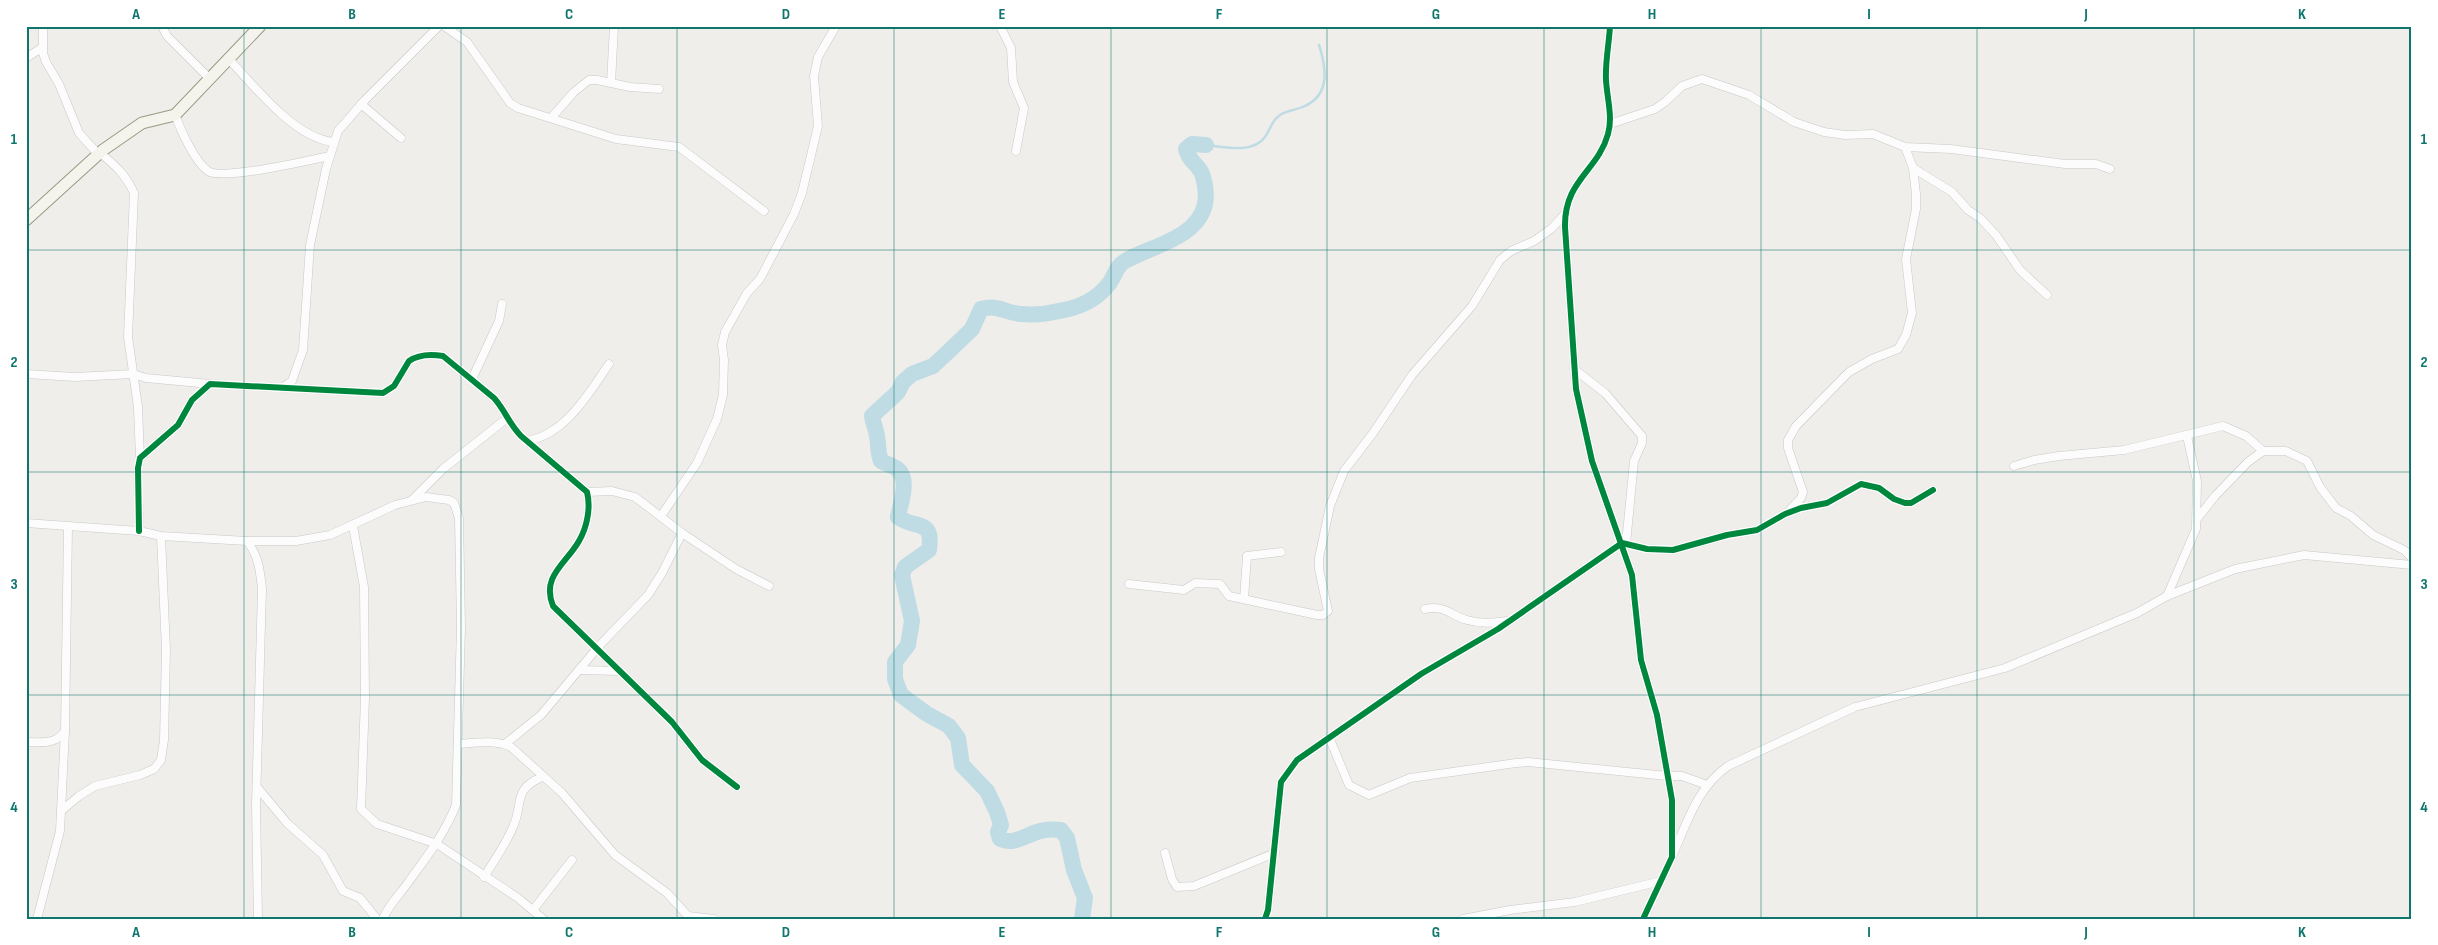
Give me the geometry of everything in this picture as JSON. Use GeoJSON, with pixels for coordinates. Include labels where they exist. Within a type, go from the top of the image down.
{"type":"FeatureCollection","features":[{"type":"Feature","properties":{"kind":"street"},"geometry":{"type":"LineString","coordinates":[[43,26],[43,47],[46,62],[59,84],[79,133],[99,154],[128,179],[134,193],[128,337],[138,407],[140,458],[138,468],[139,531]]}},
{"type":"Feature","properties":{"kind":"street"},"geometry":{"type":"LineString","coordinates":[[162,26],[167,36],[210,79]]}},
{"type":"Feature","properties":{"kind":"street"},"geometry":{"type":"LineString","coordinates":[[26,220],[99,154],[142,124],[175,115],[260,26]]}},
{"type":"Feature","properties":{"kind":"street"},"geometry":{"type":"LineString","coordinates":[[283,387],[292,381],[303,350],[310,245],[334,142],[346,120],[439,26]]}},
{"type":"Feature","properties":{"kind":"street"},"geometry":{"type":"LineString","coordinates":[[444,26],[456,33],[475,50],[510,103],[518,108],[552,117],[616,139],[679,147],[764,211]]}},
{"type":"Feature","properties":{"kind":"street"},"geometry":{"type":"LineString","coordinates":[[456,33],[463,26]]}},
{"type":"Feature","properties":{"kind":"street"},"geometry":{"type":"LineString","coordinates":[[610,83],[614,26]]}},
{"type":"Feature","properties":{"kind":"street"},"geometry":{"type":"LineString","coordinates":[[661,516],[697,463],[717,419],[723,395],[724,360],[722,344],[725,332],[747,293],[760,279],[794,214],[802,193],[818,126],[814,76],[818,57],[836,26]]}},
{"type":"Feature","properties":{"kind":"street"},"geometry":{"type":"LineString","coordinates":[[1000,26],[1011,48],[1013,82],[1024,108],[1016,151]]}},
{"type":"Feature","properties":{"kind":"street"},"geometry":{"type":"LineString","coordinates":[[1129,584],[1184,590],[1195,583],[1220,584],[1227,595],[1317,615],[1323,615],[1328,611],[1319,570],[1319,558],[1330,506],[1344,471],[1373,433],[1412,375],[1472,306],[1500,260],[1511,251],[1534,241],[1551,229],[1564,214],[1573,190],[1606,142],[1610,124],[1606,78],[1610,26]]}},
{"type":"Feature","properties":{"kind":"street"},"geometry":{"type":"LineString","coordinates":[[26,58],[43,47]]}},
{"type":"Feature","properties":{"kind":"street"},"geometry":{"type":"LineString","coordinates":[[228,58],[257,90],[305,132],[322,141],[334,142]]}},
{"type":"Feature","properties":{"kind":"street"},"geometry":{"type":"LineString","coordinates":[[1610,124],[1655,108],[1666,102],[1682,86],[1702,79],[1749,95],[1803,126],[1840,135],[1873,134],[1905,147],[1950,149],[2065,164],[2096,164],[2110,169]]}},
{"type":"Feature","properties":{"kind":"street"},"geometry":{"type":"LineString","coordinates":[[552,117],[574,92],[589,80],[630,87],[659,88]]}},
{"type":"Feature","properties":{"kind":"street"},"geometry":{"type":"LineString","coordinates":[[361,104],[401,138]]}},
{"type":"Feature","properties":{"kind":"street"},"geometry":{"type":"LineString","coordinates":[[175,115],[193,151],[209,172],[217,174],[253,171],[330,156]]}},
{"type":"Feature","properties":{"kind":"street"},"geometry":{"type":"LineString","coordinates":[[1786,514],[1803,492],[1788,448],[1788,440],[1796,426],[1849,372],[1872,359],[1898,349],[1906,335],[1912,313],[1906,259],[1916,210],[1916,184],[1913,168],[1905,147]]}},
{"type":"Feature","properties":{"kind":"street"},"geometry":{"type":"LineString","coordinates":[[1913,168],[1952,192],[1968,210],[1980,218],[1996,234],[2020,270],[2046,295]]}},
{"type":"Feature","properties":{"kind":"street"},"geometry":{"type":"LineString","coordinates":[[1564,214],[1576,389],[1590,454],[1624,544],[1632,575],[1641,660],[1657,715],[1672,800],[1672,857]]}},
{"type":"Feature","properties":{"kind":"street"},"geometry":{"type":"LineString","coordinates":[[472,379],[499,321],[502,304]]}},
{"type":"Feature","properties":{"kind":"street"},"geometry":{"type":"LineString","coordinates":[[26,374],[75,377],[133,374],[146,378],[210,384],[383,393],[394,386],[409,361],[418,356],[443,356],[472,379],[501,406],[506,419],[527,441],[588,492],[612,492],[629,495],[661,516],[682,533],[736,568],[769,586]]}},
{"type":"Feature","properties":{"kind":"street"},"geometry":{"type":"LineString","coordinates":[[527,441],[540,439],[558,429],[577,408],[609,364]]}},
{"type":"Feature","properties":{"kind":"street"},"geometry":{"type":"LineString","coordinates":[[1574,369],[1605,392],[1642,436],[1642,443],[1634,461],[1624,544]]}},
{"type":"Feature","properties":{"kind":"street"},"geometry":{"type":"LineString","coordinates":[[140,458],[178,425],[192,400],[210,384]]}},
{"type":"Feature","properties":{"kind":"street"},"geometry":{"type":"LineString","coordinates":[[412,500],[443,470],[506,419]]}},
{"type":"Feature","properties":{"kind":"street"},"geometry":{"type":"LineString","coordinates":[[2014,466],[2051,457],[2124,450],[2187,436],[2211,427],[2223,426],[2246,436],[2263,451]]}},
{"type":"Feature","properties":{"kind":"street"},"geometry":{"type":"LineString","coordinates":[[2167,596],[2196,529],[2197,476],[2187,436]]}},
{"type":"Feature","properties":{"kind":"street"},"geometry":{"type":"LineString","coordinates":[[2197,519],[2215,496],[2248,462],[2263,451],[2286,451],[2307,461],[2320,487],[2336,508],[2351,516],[2373,535],[2404,550],[2412,558]]}},
{"type":"Feature","properties":{"kind":"street"},"geometry":{"type":"LineString","coordinates":[[1265,919],[1268,910],[1281,782],[1297,760],[1421,674],[1509,621],[1624,544],[1652,549],[1673,550],[1727,535],[1757,530],[1801,508],[1827,503],[1861,484],[1879,488],[1899,502],[1905,503],[1911,503],[1933,490]]}},
{"type":"Feature","properties":{"kind":"street"},"geometry":{"type":"LineString","coordinates":[[588,492],[589,510],[587,522],[579,541],[550,583],[548,595],[553,606],[672,722],[702,760],[737,787]]}},
{"type":"Feature","properties":{"kind":"street"},"geometry":{"type":"LineString","coordinates":[[26,523],[139,531],[160,536],[248,541],[312,540],[353,526],[395,505],[426,497],[449,500],[458,509],[461,628],[456,805],[448,827],[390,905],[383,919]]}},
{"type":"Feature","properties":{"kind":"street"},"geometry":{"type":"LineString","coordinates":[[353,526],[364,587],[365,698],[361,809],[377,824],[437,844],[533,910],[542,919]]}},
{"type":"Feature","properties":{"kind":"street"},"geometry":{"type":"LineString","coordinates":[[37,919],[60,831],[66,731],[68,527]]}},
{"type":"Feature","properties":{"kind":"street"},"geometry":{"type":"LineString","coordinates":[[505,744],[541,715],[596,649],[648,594],[662,573],[682,533]]}},
{"type":"Feature","properties":{"kind":"street"},"geometry":{"type":"LineString","coordinates":[[61,811],[95,786],[140,775],[154,769],[161,760],[164,740],[166,650],[160,536]]}},
{"type":"Feature","properties":{"kind":"street"},"geometry":{"type":"LineString","coordinates":[[248,541],[259,562],[262,589],[257,787],[258,919]]}},
{"type":"Feature","properties":{"kind":"street"},"geometry":{"type":"LineString","coordinates":[[1244,599],[1246,556],[1281,552]]}},
{"type":"Feature","properties":{"kind":"street"},"geometry":{"type":"LineString","coordinates":[[1643,919],[1694,804],[1707,785],[1728,766],[1855,707],[2006,668],[2138,613],[2167,596],[2235,569],[2304,555],[2412,565]]}},
{"type":"Feature","properties":{"kind":"street"},"geometry":{"type":"LineString","coordinates":[[1425,609],[1443,608],[1456,616],[1479,623],[1509,621]]}},
{"type":"Feature","properties":{"kind":"street"},"geometry":{"type":"LineString","coordinates":[[579,670],[619,671]]}},
{"type":"Feature","properties":{"kind":"street"},"geometry":{"type":"LineString","coordinates":[[26,742],[50,743],[60,739],[66,731]]}},
{"type":"Feature","properties":{"kind":"street"},"geometry":{"type":"LineString","coordinates":[[1329,737],[1348,785],[1369,794],[1410,778],[1519,762],[1682,776],[1707,785]]}},
{"type":"Feature","properties":{"kind":"street"},"geometry":{"type":"LineString","coordinates":[[458,744],[486,742],[505,744],[519,752],[586,819],[615,855],[667,893],[680,910],[688,916],[714,919]]}},
{"type":"Feature","properties":{"kind":"street"},"geometry":{"type":"LineString","coordinates":[[484,877],[514,826],[521,793],[527,784],[542,777]]}},
{"type":"Feature","properties":{"kind":"street"},"geometry":{"type":"LineString","coordinates":[[257,787],[288,824],[323,855],[343,891],[360,898],[377,919]]}},
{"type":"Feature","properties":{"kind":"street"},"geometry":{"type":"LineString","coordinates":[[1165,853],[1172,879],[1177,887],[1181,888],[1194,886],[1274,853]]}},
{"type":"Feature","properties":{"kind":"street"},"geometry":{"type":"LineString","coordinates":[[533,910],[572,860]]}},
{"type":"Feature","properties":{"kind":"street"},"geometry":{"type":"LineString","coordinates":[[1463,919],[1510,910],[1575,902],[1661,881]]}},
{"type":"Feature","properties":{"kind":"waterway"},"geometry":{"type":"LineString","coordinates":[[1206,145],[1229,148],[1253,146],[1265,137],[1277,117],[1313,101],[1323,87],[1325,71],[1319,45]]}},
{"type":"Feature","properties":{"kind":"waterway"},"geometry":{"type":"LineString","coordinates":[[1082,919],[1085,898],[1074,870],[1067,838],[1061,830],[1043,830],[1010,841],[1000,839],[998,832],[1001,825],[997,812],[987,791],[962,765],[958,738],[949,726],[927,714],[901,695],[895,679],[895,662],[908,645],[912,621],[902,575],[905,567],[929,550],[930,540],[929,533],[922,526],[898,517],[904,484],[903,478],[896,468],[881,461],[877,433],[872,416],[898,392],[903,382],[912,374],[933,366],[972,329],[981,309],[997,308],[1015,313],[1045,314],[1080,305],[1098,295],[1110,282],[1119,266],[1125,261],[1172,240],[1193,225],[1201,216],[1206,200],[1206,191],[1202,173],[1190,159],[1186,149],[1192,144],[1206,145]]}},
{"type":"Feature","properties":{"kind":"cycle path"},"geometry":{"type":"LineString","coordinates":[[1610,26],[1606,74],[1610,114],[1608,134],[1597,158],[1570,198],[1566,211],[1565,227],[1576,389],[1592,461],[1632,575],[1641,660],[1657,715],[1672,800],[1672,857],[1643,919]]}},
{"type":"Feature","properties":{"kind":"cycle path"},"geometry":{"type":"LineString","coordinates":[[139,531],[138,468],[140,458],[178,425],[192,400],[210,384],[383,393],[394,386],[409,361],[425,355],[443,356],[494,398],[521,436],[587,492],[588,517],[584,530],[574,549],[557,571],[550,586],[553,606],[672,722],[702,760],[737,787]]}},
{"type":"Feature","properties":{"kind":"cycle path"},"geometry":{"type":"LineString","coordinates":[[1265,919],[1268,910],[1281,782],[1297,760],[1421,674],[1498,629],[1622,543],[1647,549],[1673,550],[1727,535],[1757,530],[1785,514],[1801,508],[1827,503],[1861,484],[1879,488],[1894,499],[1905,503],[1911,503],[1933,490]]}}]}
